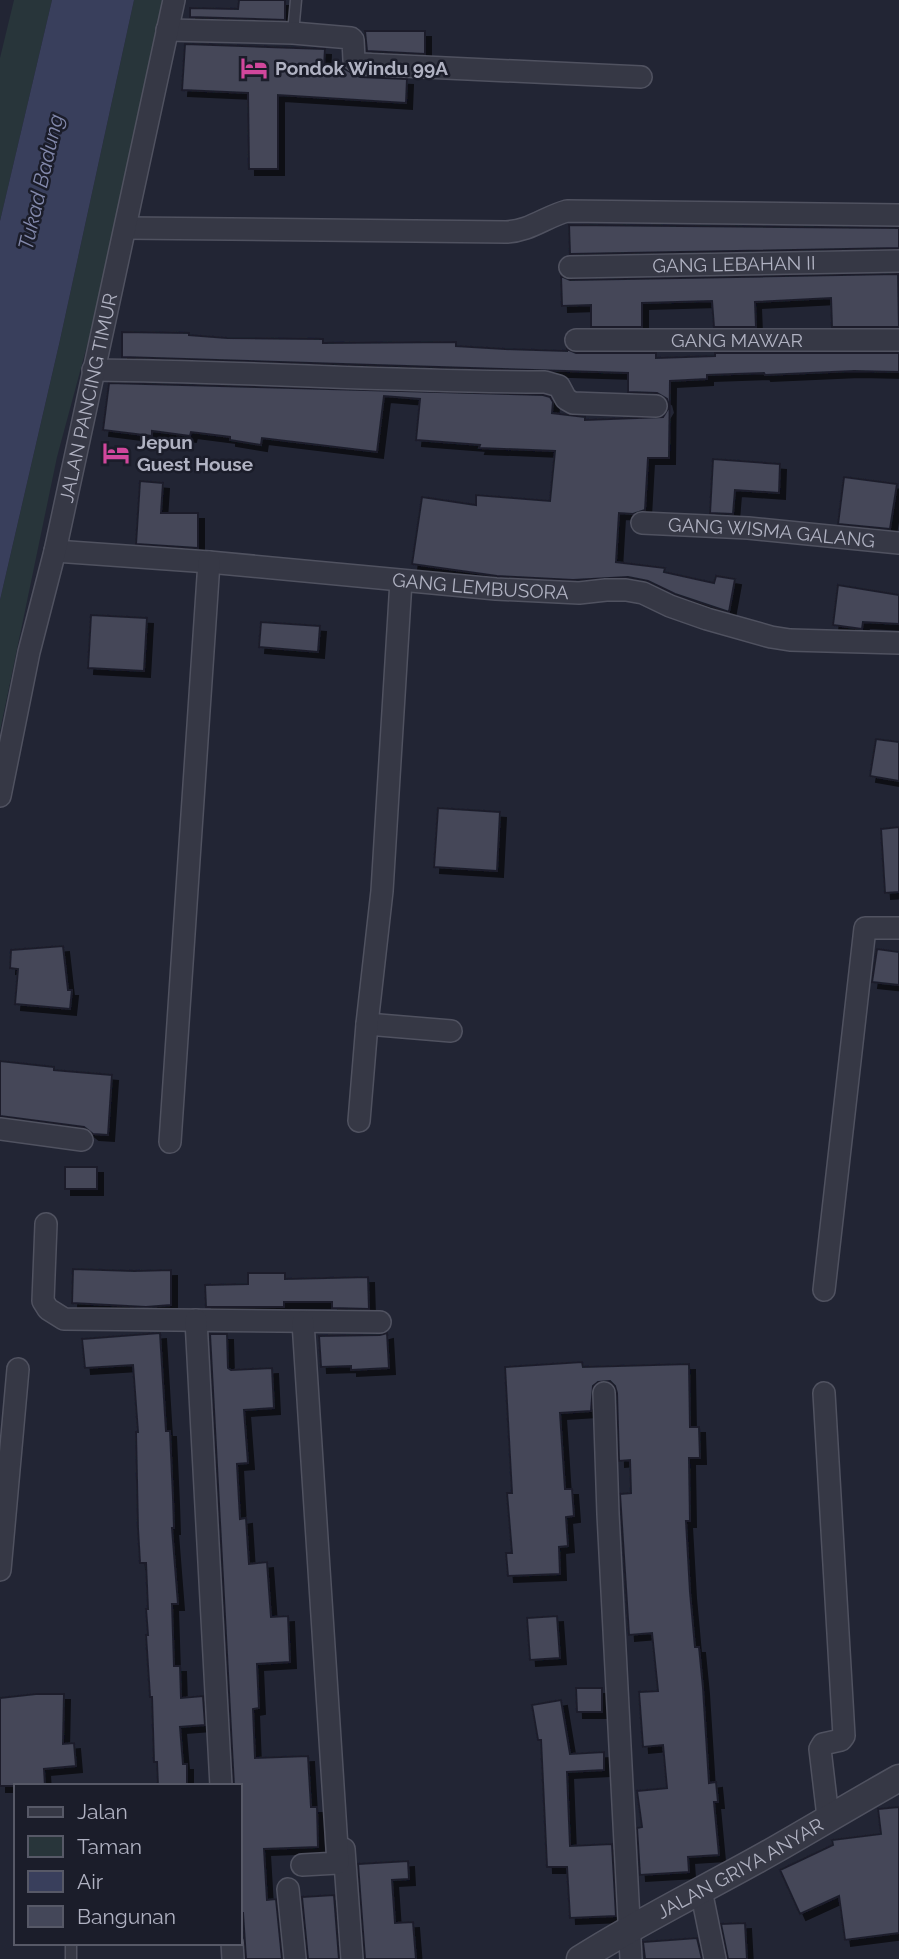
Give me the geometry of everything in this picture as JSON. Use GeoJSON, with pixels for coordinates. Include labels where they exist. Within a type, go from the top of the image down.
{"type":"FeatureCollection","features":[{"type":"Feature","properties":{"kind":"street","name":"JALAN PANCING TIMUR"},"geometry":{"type":"LineString","coordinates":[[0,796],[29,652],[55,551],[174,0]]}},
{"type":"Feature","properties":{"kind":"street"},"geometry":{"type":"LineString","coordinates":[[167,30],[293,33],[351,38],[354,60],[361,64],[641,77]]}},
{"type":"Feature","properties":{"kind":"street"},"geometry":{"type":"LineString","coordinates":[[126,228],[506,232],[522,231],[550,216],[567,211],[899,215]]}},
{"type":"Feature","properties":{"kind":"street","name":"GANG LEBAHAN II"},"geometry":{"type":"LineString","coordinates":[[570,267],[899,261]]}},
{"type":"Feature","properties":{"kind":"street","name":"GANG MAWAR"},"geometry":{"type":"LineString","coordinates":[[576,340],[899,340]]}},
{"type":"Feature","properties":{"kind":"street"},"geometry":{"type":"LineString","coordinates":[[93,370],[189,371],[443,382],[545,382],[559,386],[566,399],[573,403],[656,406]]}},
{"type":"Feature","properties":{"kind":"street","name":"GANG WISMA GALANG"},"geometry":{"type":"LineString","coordinates":[[642,523],[748,528],[899,543]]}},
{"type":"Feature","properties":{"kind":"street","name":"GANG LEMBUSORA"},"geometry":{"type":"LineString","coordinates":[[55,551],[209,562],[401,581],[579,593],[626,590],[643,593],[706,619],[771,637],[790,640],[899,643]]}},
{"type":"Feature","properties":{"kind":"street"},"geometry":{"type":"LineString","coordinates":[[170,1142],[209,562]]}},
{"type":"Feature","properties":{"kind":"street"},"geometry":{"type":"LineString","coordinates":[[359,1121],[382,891],[401,581]]}},
{"type":"Feature","properties":{"kind":"street"},"geometry":{"type":"LineString","coordinates":[[824,1290],[865,928],[899,928]]}},
{"type":"Feature","properties":{"kind":"street"},"geometry":{"type":"LineString","coordinates":[[367,1024],[451,1031]]}},
{"type":"Feature","properties":{"kind":"street"},"geometry":{"type":"LineString","coordinates":[[0,1129],[82,1140]]}},
{"type":"Feature","properties":{"kind":"street"},"geometry":{"type":"LineString","coordinates":[[46,1224],[43,1301],[54,1314],[64,1319],[380,1322]]}},
{"type":"Feature","properties":{"kind":"street"},"geometry":{"type":"LineString","coordinates":[[196,1320],[221,1784]]}},
{"type":"Feature","properties":{"kind":"street"},"geometry":{"type":"LineString","coordinates":[[302,1865],[338,1863],[303,1322]]}},
{"type":"Feature","properties":{"kind":"street"},"geometry":{"type":"LineString","coordinates":[[0,1570],[5,1452],[18,1369]]}},
{"type":"Feature","properties":{"kind":"street"},"geometry":{"type":"LineString","coordinates":[[604,1392],[631,1959]]}},
{"type":"Feature","properties":{"kind":"street"},"geometry":{"type":"LineString","coordinates":[[824,1393],[844,1736],[841,1740],[824,1744],[820,1749],[828,1817]]}},
{"type":"Feature","properties":{"kind":"street"},"geometry":{"type":"LineString","coordinates":[[339,1766],[352,1959]]}},
{"type":"Feature","properties":{"kind":"street","name":"JALAN GRIYA ANYAR"},"geometry":{"type":"LineString","coordinates":[[580,1959],[629,1928],[778,1848],[899,1778]]}},
{"type":"Feature","properties":{"kind":"street"},"geometry":{"type":"LineString","coordinates":[[288,1889],[295,1959]]}},
{"type":"Feature","properties":{"kind":"street"},"geometry":{"type":"LineString","coordinates":[[701,1890],[715,1959]]}},
{"type":"Feature","properties":{"kind":"lane"},"geometry":{"type":"LineString","coordinates":[[293,33],[296,0]]}},
{"type":"Feature","properties":{"kind":"green space"},"geometry":{"type":"Polygon","coordinates":[[[14,0],[52,0],[0,221],[0,58],[14,0]]]}},
{"type":"Feature","properties":{"kind":"green space"},"geometry":{"type":"Polygon","coordinates":[[[134,0],[165,0],[102,290],[57,457],[0,731],[0,600],[134,0]]]}},
{"type":"Feature","properties":{"kind":"water","name":"Tukad Badung"},"geometry":{"type":"Polygon","coordinates":[[[52,0],[134,0],[0,600],[0,221],[52,0]]]}},
{"type":"Feature","properties":{"kind":"building"},"geometry":{"type":"Polygon","coordinates":[[[239,0],[285,0],[285,20],[190,17],[190,8],[238,9],[239,0]]]}},
{"type":"Feature","properties":{"kind":"building"},"geometry":{"type":"Polygon","coordinates":[[[365,31],[425,31],[425,54],[367,51],[365,31]]]}},
{"type":"Feature","properties":{"kind":"building"},"geometry":{"type":"Polygon","coordinates":[[[185,44],[325,49],[324,66],[343,68],[360,77],[407,79],[406,103],[278,95],[278,169],[249,169],[248,93],[182,90],[185,44]]]}},
{"type":"Feature","properties":{"kind":"building"},"geometry":{"type":"Polygon","coordinates":[[[569,225],[899,228],[899,248],[570,254],[569,225]]]}},
{"type":"Feature","properties":{"kind":"building"},"geometry":{"type":"Polygon","coordinates":[[[898,274],[899,327],[832,327],[831,298],[755,302],[756,327],[714,327],[712,301],[642,303],[642,327],[591,327],[591,305],[562,306],[561,276],[570,280],[898,274]]]}},
{"type":"Feature","properties":{"kind":"building"},"geometry":{"type":"Polygon","coordinates":[[[122,332],[189,333],[227,338],[323,339],[323,343],[456,342],[456,346],[567,349],[576,353],[656,353],[656,358],[715,356],[715,353],[899,353],[899,372],[707,375],[707,379],[670,381],[669,458],[648,458],[645,510],[633,514],[619,513],[616,562],[665,568],[664,572],[714,583],[716,576],[735,579],[729,612],[675,594],[648,581],[628,577],[573,580],[497,576],[412,564],[422,497],[476,505],[476,495],[550,501],[555,451],[479,448],[480,445],[416,440],[420,399],[384,396],[377,452],[262,438],[261,445],[230,440],[230,437],[191,432],[190,436],[152,431],[152,436],[103,430],[109,383],[543,395],[550,397],[553,402],[552,413],[585,417],[585,420],[663,417],[669,407],[667,399],[657,393],[628,392],[628,373],[122,357],[122,332]]]}},
{"type":"Feature","properties":{"kind":"building"},"geometry":{"type":"Polygon","coordinates":[[[713,459],[780,464],[779,493],[735,490],[733,514],[710,513],[713,459]]]}},
{"type":"Feature","properties":{"kind":"building"},"geometry":{"type":"Polygon","coordinates":[[[844,477],[897,484],[890,529],[838,524],[844,477]]]}},
{"type":"Feature","properties":{"kind":"building"},"geometry":{"type":"Polygon","coordinates":[[[140,481],[163,483],[161,513],[198,513],[198,548],[136,544],[140,481]]]}},
{"type":"Feature","properties":{"kind":"building"},"geometry":{"type":"Polygon","coordinates":[[[838,585],[899,595],[899,624],[863,622],[862,629],[833,625],[838,585]]]}},
{"type":"Feature","properties":{"kind":"building"},"geometry":{"type":"Polygon","coordinates":[[[91,615],[147,618],[144,671],[88,668],[91,615]]]}},
{"type":"Feature","properties":{"kind":"building"},"geometry":{"type":"Polygon","coordinates":[[[261,622],[320,626],[318,652],[259,647],[261,622]]]}},
{"type":"Feature","properties":{"kind":"building"},"geometry":{"type":"Polygon","coordinates":[[[876,739],[899,742],[899,781],[870,776],[876,739]]]}},
{"type":"Feature","properties":{"kind":"building"},"geometry":{"type":"Polygon","coordinates":[[[438,808],[500,812],[497,871],[434,867],[438,808]]]}},
{"type":"Feature","properties":{"kind":"building"},"geometry":{"type":"Polygon","coordinates":[[[899,827],[899,892],[885,893],[881,829],[899,827]]]}},
{"type":"Feature","properties":{"kind":"building"},"geometry":{"type":"Polygon","coordinates":[[[63,946],[68,990],[72,990],[70,1009],[15,1004],[18,969],[10,968],[11,950],[63,946]]]}},
{"type":"Feature","properties":{"kind":"building"},"geometry":{"type":"Polygon","coordinates":[[[877,949],[899,952],[899,985],[872,982],[877,949]]]}},
{"type":"Feature","properties":{"kind":"building"},"geometry":{"type":"Polygon","coordinates":[[[0,1061],[54,1067],[54,1070],[112,1075],[108,1135],[93,1134],[84,1127],[0,1116],[0,1061]]]}},
{"type":"Feature","properties":{"kind":"building"},"geometry":{"type":"Polygon","coordinates":[[[65,1167],[97,1167],[97,1189],[65,1189],[65,1167]]]}},
{"type":"Feature","properties":{"kind":"building"},"geometry":{"type":"Polygon","coordinates":[[[73,1269],[171,1270],[171,1305],[146,1307],[72,1303],[73,1269]]]}},
{"type":"Feature","properties":{"kind":"building"},"geometry":{"type":"Polygon","coordinates":[[[248,1273],[285,1273],[285,1279],[368,1277],[369,1309],[332,1308],[332,1302],[284,1302],[284,1307],[206,1307],[205,1285],[248,1284],[248,1273]]]}},
{"type":"Feature","properties":{"kind":"building"},"geometry":{"type":"Polygon","coordinates":[[[160,1333],[166,1431],[170,1431],[172,1528],[178,1604],[172,1604],[174,1666],[180,1666],[181,1698],[203,1696],[205,1725],[180,1727],[183,1764],[187,1764],[187,1784],[158,1784],[157,1762],[154,1762],[146,1635],[146,1563],[140,1563],[138,1529],[138,1432],[133,1365],[85,1368],[82,1339],[160,1333]]]}},
{"type":"Feature","properties":{"kind":"building"},"geometry":{"type":"Polygon","coordinates":[[[387,1333],[389,1368],[351,1370],[351,1366],[321,1367],[319,1336],[387,1333]]]}},
{"type":"Feature","properties":{"kind":"building"},"geometry":{"type":"Polygon","coordinates":[[[210,1334],[227,1334],[228,1368],[231,1370],[272,1368],[274,1408],[244,1410],[248,1463],[237,1464],[240,1519],[246,1518],[249,1564],[267,1562],[271,1617],[288,1616],[290,1662],[257,1664],[259,1708],[253,1709],[255,1758],[308,1756],[311,1807],[317,1807],[318,1847],[264,1849],[267,1900],[276,1899],[282,1959],[246,1959],[242,1913],[242,1784],[234,1784],[210,1334]]]}},
{"type":"Feature","properties":{"kind":"building"},"geometry":{"type":"Polygon","coordinates":[[[582,1362],[583,1367],[689,1364],[690,1427],[699,1427],[700,1458],[689,1458],[690,1521],[686,1521],[690,1592],[695,1647],[699,1647],[709,1783],[716,1782],[718,1802],[714,1802],[719,1855],[688,1857],[689,1872],[640,1875],[637,1828],[642,1827],[637,1791],[667,1788],[663,1745],[643,1747],[639,1692],[658,1691],[652,1633],[629,1635],[620,1494],[631,1493],[630,1460],[619,1461],[617,1393],[610,1381],[598,1382],[593,1386],[591,1411],[560,1413],[565,1489],[572,1489],[574,1516],[566,1517],[568,1546],[559,1547],[560,1574],[508,1576],[506,1553],[512,1553],[507,1493],[512,1493],[505,1367],[582,1362]]]}},
{"type":"Feature","properties":{"kind":"building"},"geometry":{"type":"Polygon","coordinates":[[[557,1616],[560,1658],[530,1660],[527,1618],[557,1616]]]}},
{"type":"Feature","properties":{"kind":"building"},"geometry":{"type":"Polygon","coordinates":[[[576,1688],[602,1688],[602,1712],[577,1712],[576,1688]]]}},
{"type":"Feature","properties":{"kind":"building"},"geometry":{"type":"Polygon","coordinates":[[[64,1694],[63,1744],[74,1743],[76,1766],[44,1769],[45,1784],[0,1786],[0,1698],[64,1694]]]}},
{"type":"Feature","properties":{"kind":"building"},"geometry":{"type":"Polygon","coordinates":[[[561,1700],[570,1754],[604,1752],[604,1770],[567,1772],[570,1846],[612,1844],[616,1916],[570,1918],[567,1867],[547,1867],[541,1740],[538,1740],[532,1705],[561,1700]]]}},
{"type":"Feature","properties":{"kind":"building"},"geometry":{"type":"Polygon","coordinates":[[[899,1807],[899,1933],[845,1940],[839,1896],[800,1914],[780,1870],[833,1845],[832,1840],[881,1834],[878,1809],[899,1807]]]}},
{"type":"Feature","properties":{"kind":"building"},"geometry":{"type":"Polygon","coordinates":[[[408,1861],[409,1879],[392,1880],[395,1923],[413,1922],[416,1959],[365,1959],[358,1864],[408,1861]]]}},
{"type":"Feature","properties":{"kind":"building"},"geometry":{"type":"Polygon","coordinates":[[[334,1895],[339,1959],[308,1959],[302,1897],[334,1895]]]}},
{"type":"Feature","properties":{"kind":"building"},"geometry":{"type":"Polygon","coordinates":[[[745,1923],[747,1959],[728,1959],[721,1924],[745,1923]]]}},
{"type":"Feature","properties":{"kind":"building"},"geometry":{"type":"Polygon","coordinates":[[[697,1938],[702,1959],[645,1959],[643,1942],[697,1938]]]}},
{"type":"Feature","properties":{"kind":"place","name":"Pondok Windu 99A"},"geometry":{"type":"Point","coordinates":[254,68]}},
{"type":"Feature","properties":{"kind":"place","name":"Jepun Guest House"},"geometry":{"type":"Point","coordinates":[116,453]}}]}
